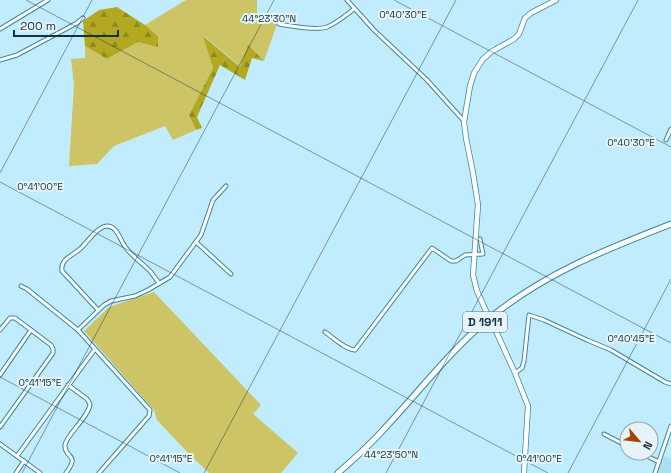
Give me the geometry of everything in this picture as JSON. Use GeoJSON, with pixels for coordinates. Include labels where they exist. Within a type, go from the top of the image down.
{"type":"FeatureCollection","features":[{"type":"Feature","properties":{"kind":"main road","name":"D 1911"},"geometry":{"type":"LineString","coordinates":[[338,473],[383,430],[459,347],[486,321],[521,295],[550,277],[583,260],[671,224]]}},
{"type":"Feature","properties":{"kind":"street"},"geometry":{"type":"LineString","coordinates":[[0,29],[48,0]]}},
{"type":"Feature","properties":{"kind":"street"},"geometry":{"type":"LineString","coordinates":[[347,0],[354,9],[426,80],[464,122]]}},
{"type":"Feature","properties":{"kind":"street"},"geometry":{"type":"LineString","coordinates":[[524,473],[528,406],[515,373],[486,312],[475,284],[473,268],[478,205],[464,122],[470,86],[478,65],[490,52],[514,39],[519,34],[526,18],[531,12],[556,0]]}},
{"type":"Feature","properties":{"kind":"street"},"geometry":{"type":"LineString","coordinates":[[280,24],[295,28],[327,27],[354,9]]}},
{"type":"Feature","properties":{"kind":"street"},"geometry":{"type":"LineString","coordinates":[[0,60],[17,55],[77,23],[83,18]]}},
{"type":"Feature","properties":{"kind":"street"},"geometry":{"type":"LineString","coordinates":[[666,140],[671,129]]}},
{"type":"Feature","properties":{"kind":"street"},"geometry":{"type":"LineString","coordinates":[[78,330],[104,305],[111,301],[135,296],[170,277],[196,242],[204,228],[213,200],[226,186]]}},
{"type":"Feature","properties":{"kind":"street"},"geometry":{"type":"LineString","coordinates":[[98,310],[62,271],[62,267],[63,262],[67,258],[80,249],[96,232],[104,227],[109,226],[121,237],[124,245],[160,283]]}},
{"type":"Feature","properties":{"kind":"street"},"geometry":{"type":"LineString","coordinates":[[325,332],[340,343],[355,350],[432,248],[451,261],[456,261],[465,255],[483,254],[480,239]]}},
{"type":"Feature","properties":{"kind":"street"},"geometry":{"type":"LineString","coordinates":[[196,242],[231,274]]}},
{"type":"Feature","properties":{"kind":"street"},"geometry":{"type":"LineString","coordinates":[[21,286],[27,289],[78,330],[150,410],[149,416],[99,473]]}},
{"type":"Feature","properties":{"kind":"street"},"geometry":{"type":"LineString","coordinates":[[515,373],[522,368],[524,361],[529,315],[544,320],[611,350],[671,384]]}},
{"type":"Feature","properties":{"kind":"street"},"geometry":{"type":"LineString","coordinates":[[0,330],[12,317],[17,319],[51,345],[53,349],[53,353],[0,427]]}},
{"type":"Feature","properties":{"kind":"street"},"geometry":{"type":"LineString","coordinates":[[0,374],[31,330]]}},
{"type":"Feature","properties":{"kind":"street"},"geometry":{"type":"LineString","coordinates":[[17,456],[95,349]]}},
{"type":"Feature","properties":{"kind":"street"},"geometry":{"type":"LineString","coordinates":[[66,473],[73,459],[66,450],[66,442],[87,412],[90,404],[87,399],[68,385]]}},
{"type":"Feature","properties":{"kind":"street"},"geometry":{"type":"LineString","coordinates":[[655,473],[671,426]]}},
{"type":"Feature","properties":{"kind":"street"},"geometry":{"type":"LineString","coordinates":[[604,434],[619,442]]}},
{"type":"Feature","properties":{"kind":"street"},"geometry":{"type":"LineString","coordinates":[[0,444],[40,473]]}},
{"type":"Feature","properties":{"kind":"street"},"geometry":{"type":"LineString","coordinates":[[16,473],[24,461]]}},
{"type":"Feature","properties":{"kind":"shaded area"},"geometry":{"type":"Polygon","coordinates":[[[186,0],[257,0],[257,19],[277,24],[264,61],[248,46],[241,67],[204,36],[213,68],[189,115],[196,130],[173,140],[165,126],[114,146],[97,164],[69,166],[74,85],[71,59],[85,58],[85,46],[107,59],[138,42],[158,36],[145,25],[186,0]]]}},
{"type":"Feature","properties":{"kind":"shaded area"},"geometry":{"type":"Polygon","coordinates":[[[154,292],[261,405],[253,414],[298,453],[281,473],[209,473],[157,420],[154,410],[84,331],[109,307],[154,292]]]}},
{"type":"Feature","properties":{"kind":"shaded area"},"geometry":{"type":"Polygon","coordinates":[[[664,456],[671,459],[671,473],[657,473],[664,456]]]}},
{"type":"Feature","properties":{"kind":"green space"},"geometry":{"type":"Polygon","coordinates":[[[117,7],[145,25],[158,36],[158,47],[138,42],[107,59],[85,46],[83,21],[99,10],[117,7]]]}},
{"type":"Feature","properties":{"kind":"green space"},"geometry":{"type":"Polygon","coordinates":[[[203,36],[240,67],[248,45],[264,61],[252,58],[245,80],[220,65],[197,117],[202,128],[196,130],[189,115],[213,68],[203,36]]]}}]}
